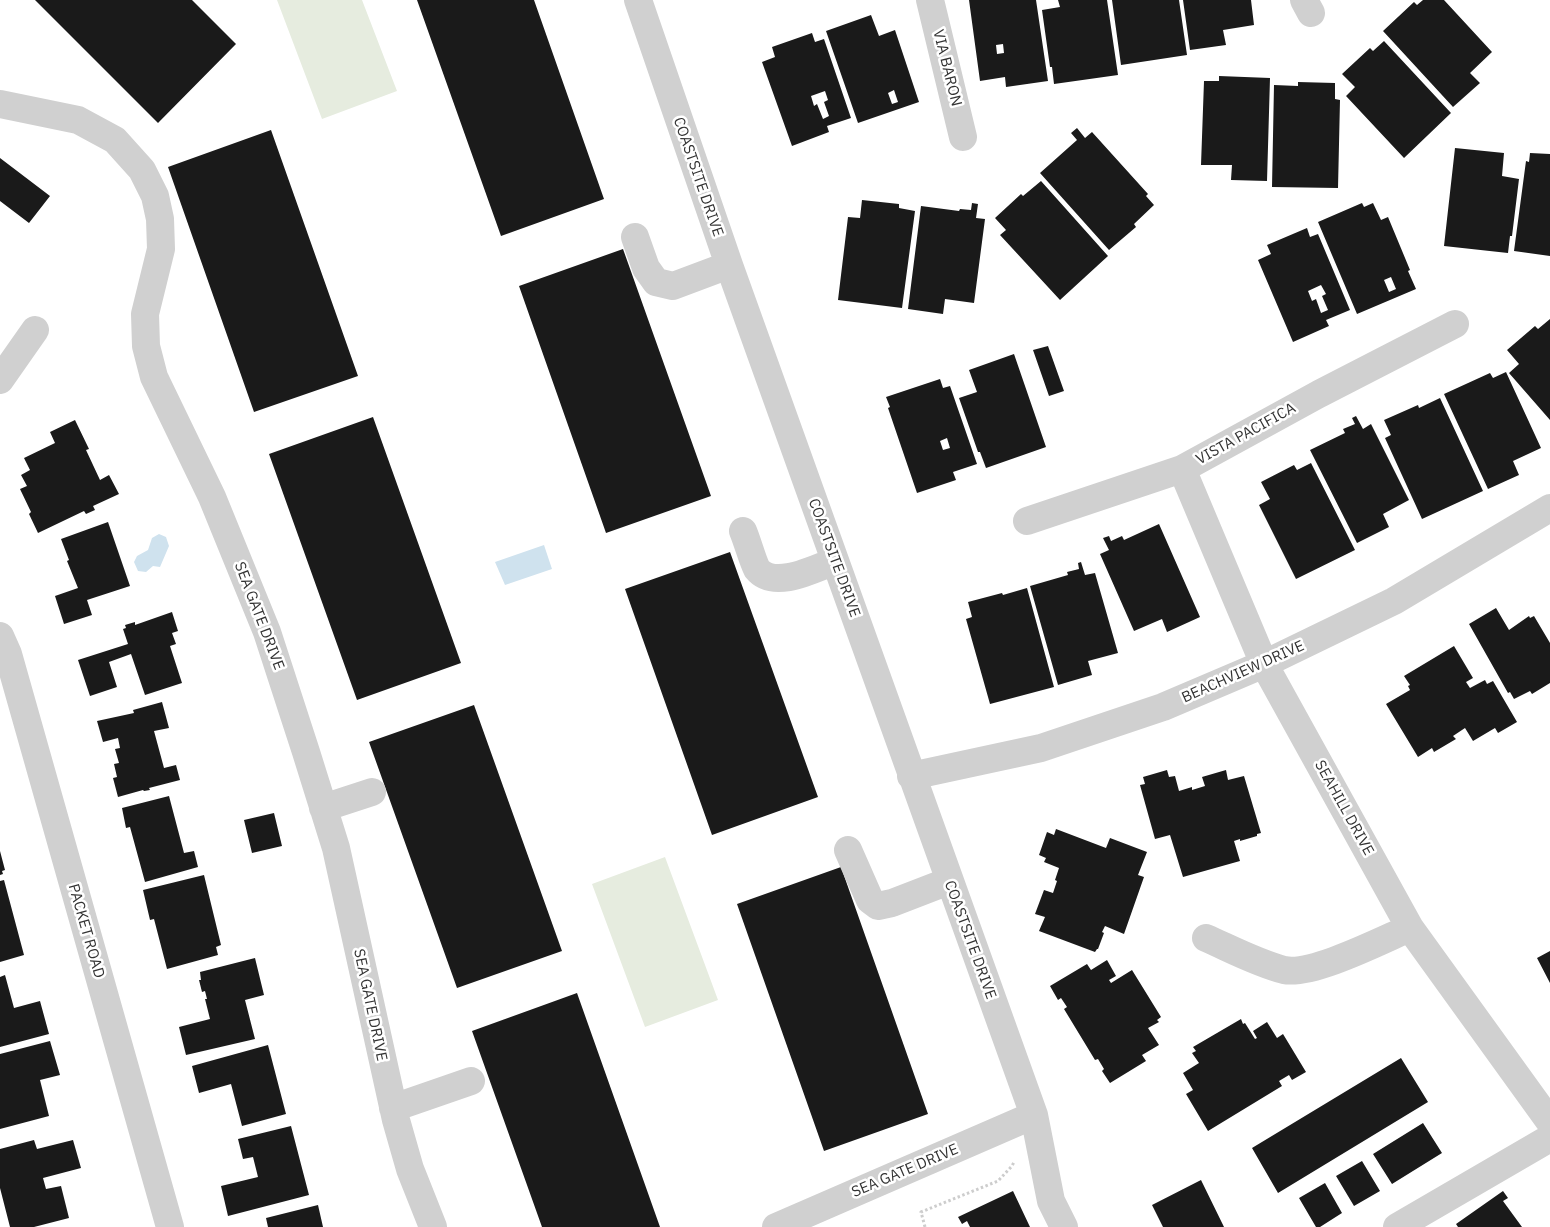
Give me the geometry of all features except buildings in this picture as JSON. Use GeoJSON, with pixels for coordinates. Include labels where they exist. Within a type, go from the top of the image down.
{"type":"FeatureCollection","features":[{"type":"Feature","properties":{"kind":"street","name":"COASTSITE DRIVE"},"geometry":{"type":"LineString","coordinates":[[638,0],[834,562],[1034,1115],[1051,1201],[1064,1227]]}},
{"type":"Feature","properties":{"kind":"street","name":"VIA BARON"},"geometry":{"type":"LineString","coordinates":[[930,0],[963,136]]}},
{"type":"Feature","properties":{"kind":"street","name":"SEA GATE DRIVE"},"geometry":{"type":"LineString","coordinates":[[0,104],[78,120],[114,140],[142,170],[155,196],[160,219],[161,249],[145,314],[146,346],[154,377],[212,496],[267,632],[336,848],[393,1108],[410,1169],[433,1227]]}},
{"type":"Feature","properties":{"kind":"street"},"geometry":{"type":"LineString","coordinates":[[635,237],[646,268],[656,282],[673,286],[729,265]]}},
{"type":"Feature","properties":{"kind":"street","name":"VISTA PACIFICA"},"geometry":{"type":"LineString","coordinates":[[1027,521],[1182,469],[1320,394],[1455,324]]}},
{"type":"Feature","properties":{"kind":"street"},"geometry":{"type":"LineString","coordinates":[[0,380],[35,330]]}},
{"type":"Feature","properties":{"kind":"street","name":"SEAHILL DRIVE"},"geometry":{"type":"LineString","coordinates":[[1182,469],[1264,664],[1410,928],[1546,1108]]}},
{"type":"Feature","properties":{"kind":"street","name":"BEACHVIEW DRIVE"},"geometry":{"type":"LineString","coordinates":[[911,776],[1041,748],[1163,707],[1264,664],[1394,601],[1550,508]]}},
{"type":"Feature","properties":{"kind":"street"},"geometry":{"type":"LineString","coordinates":[[744,531],[757,569],[772,579],[788,578],[834,562]]}},
{"type":"Feature","properties":{"kind":"street","name":"PACKET ROAD"},"geometry":{"type":"LineString","coordinates":[[0,636],[8,654],[170,1227]]}},
{"type":"Feature","properties":{"kind":"street"},"geometry":{"type":"LineString","coordinates":[[323,808],[372,792]]}},
{"type":"Feature","properties":{"kind":"street"},"geometry":{"type":"LineString","coordinates":[[848,850],[870,900],[878,906],[892,903],[949,881]]}},
{"type":"Feature","properties":{"kind":"street"},"geometry":{"type":"LineString","coordinates":[[1206,938],[1244,956],[1286,970],[1315,968],[1410,928]]}},
{"type":"Feature","properties":{"kind":"street"},"geometry":{"type":"LineString","coordinates":[[393,1108],[471,1081]]}},
{"type":"Feature","properties":{"kind":"street","name":"SEA GATE DRIVE"},"geometry":{"type":"LineString","coordinates":[[776,1227],[1034,1115]]}},
{"type":"Feature","properties":{"kind":"street"},"geometry":{"type":"LineString","coordinates":[[1409,1224],[1550,1138]]}},
{"type":"Feature","properties":{"kind":"path"},"geometry":{"type":"LineString","coordinates":[[925,1227],[921,1212],[998,1182],[1012,1166]]}},
{"type":"Feature","properties":{"kind":"shaded area"},"geometry":{"type":"Polygon","coordinates":[[[277,0],[362,0],[397,91],[322,119],[277,0]]]}},
{"type":"Feature","properties":{"kind":"shaded area"},"geometry":{"type":"Polygon","coordinates":[[[665,857],[718,1000],[645,1027],[592,884],[665,857]]]}},
{"type":"Feature","properties":{"kind":"water"},"geometry":{"type":"Polygon","coordinates":[[[159,534],[166,537],[169,546],[160,567],[153,566],[146,572],[138,571],[134,562],[137,556],[148,550],[152,538],[159,534]]]}},
{"type":"Feature","properties":{"kind":"water"},"geometry":{"type":"Polygon","coordinates":[[[544,545],[552,569],[505,585],[495,562],[544,545]]]}}]}
